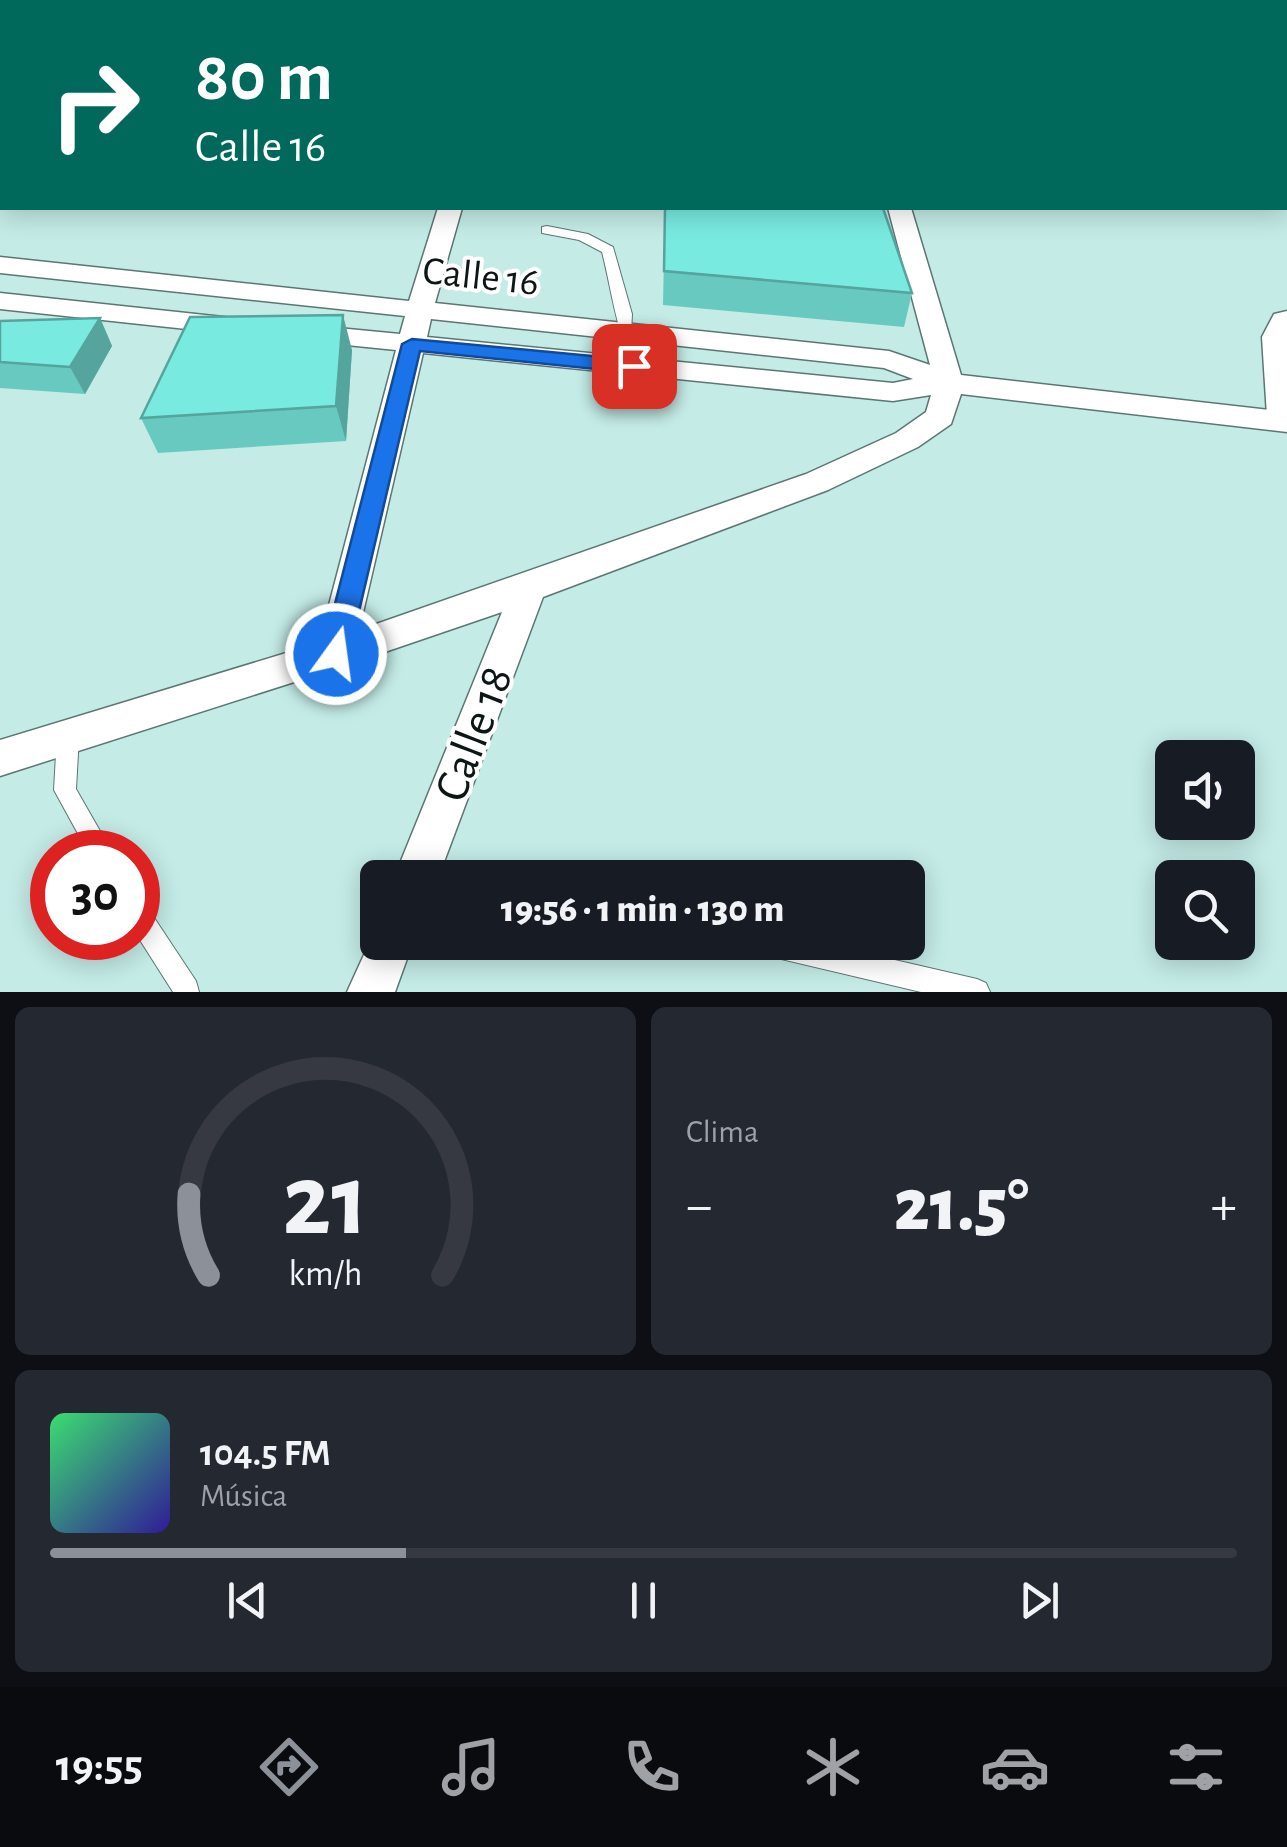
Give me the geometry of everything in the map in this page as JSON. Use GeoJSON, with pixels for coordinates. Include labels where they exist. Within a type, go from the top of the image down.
{"type":"FeatureCollection","features":[{"type":"Feature","properties":{"kind":"street"},"geometry":{"type":"LineString","coordinates":[[336,654],[420,309],[449,210]]}},
{"type":"Feature","properties":{"kind":"street"},"geometry":{"type":"LineString","coordinates":[[0,758],[336,654],[529,588],[817,482],[907,440],[940,417],[949,383],[902,210]]}},
{"type":"Feature","properties":{"kind":"street","name":"Calle 16"},"geometry":{"type":"LineString","coordinates":[[0,265],[889,360],[949,383],[1287,419]]}},
{"type":"Feature","properties":{"kind":"street","name":"Calle 16"},"geometry":{"type":"LineString","coordinates":[[0,301],[893,392],[949,383]]}},
{"type":"Feature","properties":{"kind":"street"},"geometry":{"type":"LineString","coordinates":[[1287,322],[1280,337],[1287,419]]}},
{"type":"Feature","properties":{"kind":"street","name":"Calle 18"},"geometry":{"type":"LineString","coordinates":[[423,860],[529,588]]}},
{"type":"Feature","properties":{"kind":"street"},"geometry":{"type":"LineString","coordinates":[[371,992],[383,960]]}},
{"type":"Feature","properties":{"kind":"lane"},"geometry":{"type":"LineString","coordinates":[[547,230],[583,237],[608,250],[626,314],[626,330]]}},
{"type":"Feature","properties":{"kind":"lane"},"geometry":{"type":"LineString","coordinates":[[68,736],[65,790],[88,830]]}},
{"type":"Feature","properties":{"kind":"lane"},"geometry":{"type":"LineString","coordinates":[[160,949],[187,990]]}},
{"type":"Feature","properties":{"kind":"lane"},"geometry":{"type":"LineString","coordinates":[[838,960],[977,992]]}},
{"type":"Feature","properties":{"kind":"shaded area"},"geometry":{"type":"Polygon","coordinates":[[[0,210],[1287,210],[1287,992],[0,992],[0,210]]]}},
{"type":"Feature","properties":{"kind":"building"},"geometry":{"type":"Polygon","coordinates":[[[665,210],[884,210],[912,293],[664,271],[665,210]]]}},
{"type":"Feature","properties":{"kind":"building"},"geometry":{"type":"Polygon","coordinates":[[[343,315],[336,406],[141,418],[190,317],[343,315]]]}},
{"type":"Feature","properties":{"kind":"building"},"geometry":{"type":"Polygon","coordinates":[[[100,318],[70,367],[0,362],[0,321],[100,318]]]}},
{"type":"Feature","properties":{"kind":"route"},"geometry":{"type":"LineString","coordinates":[[336,654],[412,344],[634,366]]}}]}
